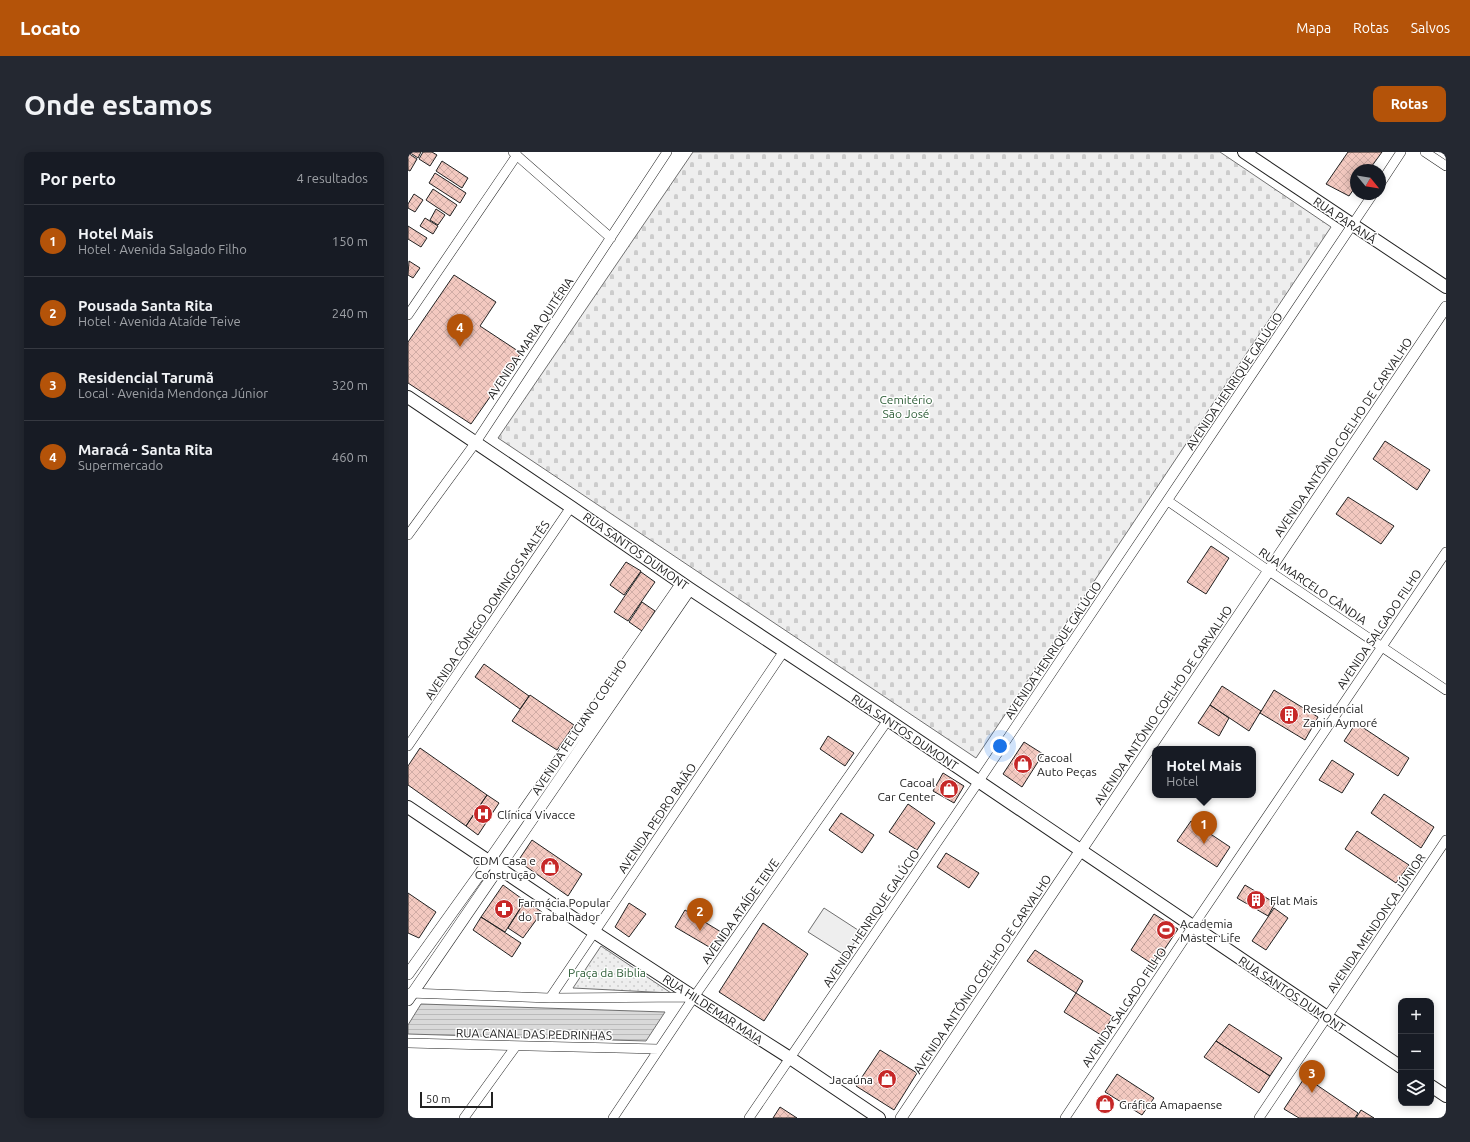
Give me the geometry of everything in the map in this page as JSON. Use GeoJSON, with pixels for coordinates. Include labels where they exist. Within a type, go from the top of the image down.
{"type":"FeatureCollection","features":[{"type":"Feature","properties":{"kind":"main road","name":"RUA PARANÁ"},"geometry":{"type":"LineString","coordinates":[[1247,153],[1446,287]]}},
{"type":"Feature","properties":{"kind":"main road","name":"RUA SANTOS DUMONT"},"geometry":{"type":"LineString","coordinates":[[408,397],[572,506],[686,586],[888,720],[1398,1065]]}},
{"type":"Feature","properties":{"kind":"main road","name":"RUA HILDEMAR MAIA"},"geometry":{"type":"LineString","coordinates":[[408,807],[594,932],[790,1058],[879,1118]]}},
{"type":"Feature","properties":{"kind":"main road"},"geometry":{"type":"LineString","coordinates":[[1434,1088],[1446,1096]]}},
{"type":"Feature","properties":{"kind":"street","name":"AVENIDA MARIA QUITÉRIA"},"geometry":{"type":"LineString","coordinates":[[408,535],[476,442],[667,152]]}},
{"type":"Feature","properties":{"kind":"street"},"geometry":{"type":"LineString","coordinates":[[1386,175],[1401,152]]}},
{"type":"Feature","properties":{"kind":"street"},"geometry":{"type":"LineString","coordinates":[[1425,152],[1446,166]]}},
{"type":"Feature","properties":{"kind":"street"},"geometry":{"type":"LineString","coordinates":[[408,314],[515,154],[611,238]]}},
{"type":"Feature","properties":{"kind":"street","name":"AVENIDA HENRIQUE GALÚCIO"},"geometry":{"type":"LineString","coordinates":[[749,1118],[979,782],[1369,200]]}},
{"type":"Feature","properties":{"kind":"street","name":"AVENIDA ANTÔNIO COELHO DE CARVALHO"},"geometry":{"type":"LineString","coordinates":[[901,1118],[1446,307]]}},
{"type":"Feature","properties":{"kind":"street","name":"RUA MARCELO CÂNDIA"},"geometry":{"type":"LineString","coordinates":[[1168,501],[1446,690]]}},
{"type":"Feature","properties":{"kind":"street","name":"AVENIDA CÔNEGO DOMINGOS MALTÊS"},"geometry":{"type":"LineString","coordinates":[[408,746],[572,506]]}},
{"type":"Feature","properties":{"kind":"street","name":"AVENIDA SALGADO FILHO"},"geometry":{"type":"LineString","coordinates":[[1065,1118],[1192,926],[1446,552]]}},
{"type":"Feature","properties":{"kind":"street","name":"AVENIDA FELICIANO COELHO"},"geometry":{"type":"LineString","coordinates":[[410,995],[494,864],[686,586]]}},
{"type":"Feature","properties":{"kind":"street","name":"AVENIDA PEDRO BAIÃO"},"geometry":{"type":"LineString","coordinates":[[550,998],[784,651]]}},
{"type":"Feature","properties":{"kind":"street","name":"AVENIDA ATAÍDE TEIVE"},"geometry":{"type":"LineString","coordinates":[[613,1118],[694,997],[888,720]]}},
{"type":"Feature","properties":{"kind":"street","name":"AVENIDA MENDONÇA JÚNIOR"},"geometry":{"type":"LineString","coordinates":[[1259,1118],[1446,840]]}},
{"type":"Feature","properties":{"kind":"street","name":"AVENIDA FELICIANO COELHO"},"geometry":{"type":"LineString","coordinates":[[408,974],[494,864]]}},
{"type":"Feature","properties":{"kind":"street"},"geometry":{"type":"LineString","coordinates":[[410,995],[550,998],[694,997]]}},
{"type":"Feature","properties":{"kind":"street","name":"RUA CANAL DAS PEDRINHAS"},"geometry":{"type":"LineString","coordinates":[[408,1043],[659,1049]]}},
{"type":"Feature","properties":{"kind":"street"},"geometry":{"type":"LineString","coordinates":[[464,1118],[516,1046]]}},
{"type":"Feature","properties":{"kind":"green space","name":"Cemitério São José"},"geometry":{"type":"Polygon","coordinates":[[[693,152],[1220,152],[1331,227],[976,758],[498,438],[693,152]]]}},
{"type":"Feature","properties":{"kind":"green space"},"geometry":{"type":"Polygon","coordinates":[[[824,908],[861,932],[846,956],[808,932],[824,908]]]}},
{"type":"Feature","properties":{"kind":"green space","name":"Praça da Biblia"},"geometry":{"type":"Polygon","coordinates":[[[601,946],[671,993],[573,988],[601,946]]]}},
{"type":"Feature","properties":{"kind":"shaded area"},"geometry":{"type":"Polygon","coordinates":[[[421,1004],[665,1012],[646,1041],[408,1034],[408,1025],[421,1004]]]}},
{"type":"Feature","properties":{"kind":"building"},"geometry":{"type":"Polygon","coordinates":[[[409,152],[421,152],[418,158],[409,152]]]}},
{"type":"Feature","properties":{"kind":"building"},"geometry":{"type":"Polygon","coordinates":[[[423,152],[432,152],[437,155],[430,166],[419,159],[423,152]]]}},
{"type":"Feature","properties":{"kind":"building"},"geometry":{"type":"Polygon","coordinates":[[[1348,152],[1382,152],[1373,164],[1350,164],[1349,196],[1326,184],[1348,152]]]}},
{"type":"Feature","properties":{"kind":"building"},"geometry":{"type":"Polygon","coordinates":[[[408,153],[417,159],[410,171],[408,170],[408,153]]]}},
{"type":"Feature","properties":{"kind":"building"},"geometry":{"type":"Polygon","coordinates":[[[442,161],[468,178],[462,188],[436,171],[442,161]]]}},
{"type":"Feature","properties":{"kind":"building"},"geometry":{"type":"Polygon","coordinates":[[[435,173],[466,193],[460,203],[429,183],[435,173]]]}},
{"type":"Feature","properties":{"kind":"building"},"geometry":{"type":"Polygon","coordinates":[[[433,189],[457,205],[450,216],[426,200],[433,189]]]}},
{"type":"Feature","properties":{"kind":"building"},"geometry":{"type":"Polygon","coordinates":[[[414,194],[423,200],[415,212],[408,208],[408,204],[414,194]]]}},
{"type":"Feature","properties":{"kind":"building"},"geometry":{"type":"Polygon","coordinates":[[[436,209],[445,215],[438,225],[430,220],[436,209]]]}},
{"type":"Feature","properties":{"kind":"building"},"geometry":{"type":"Polygon","coordinates":[[[425,218],[438,226],[433,234],[420,226],[425,218]]]}},
{"type":"Feature","properties":{"kind":"building"},"geometry":{"type":"Polygon","coordinates":[[[408,226],[427,238],[421,247],[408,239],[408,226]]]}},
{"type":"Feature","properties":{"kind":"building"},"geometry":{"type":"Polygon","coordinates":[[[409,261],[420,268],[413,278],[408,275],[409,261]]]}},
{"type":"Feature","properties":{"kind":"building"},"geometry":{"type":"Polygon","coordinates":[[[454,275],[496,302],[480,326],[521,353],[471,424],[408,383],[408,342],[454,275]]]}},
{"type":"Feature","properties":{"kind":"building"},"geometry":{"type":"Polygon","coordinates":[[[1385,441],[1430,470],[1417,490],[1373,459],[1385,441]]]}},
{"type":"Feature","properties":{"kind":"building"},"geometry":{"type":"Polygon","coordinates":[[[1348,497],[1394,526],[1381,544],[1336,514],[1348,497]]]}},
{"type":"Feature","properties":{"kind":"building"},"geometry":{"type":"Polygon","coordinates":[[[1211,546],[1229,558],[1206,594],[1187,582],[1211,546]]]}},
{"type":"Feature","properties":{"kind":"building"},"geometry":{"type":"Polygon","coordinates":[[[626,562],[641,571],[624,595],[610,585],[626,562]]]}},
{"type":"Feature","properties":{"kind":"building"},"geometry":{"type":"Polygon","coordinates":[[[641,572],[655,582],[628,621],[614,612],[641,572]]]}},
{"type":"Feature","properties":{"kind":"building"},"geometry":{"type":"Polygon","coordinates":[[[642,602],[655,611],[642,631],[629,622],[642,602]]]}},
{"type":"Feature","properties":{"kind":"building"},"geometry":{"type":"Polygon","coordinates":[[[484,664],[529,696],[520,709],[475,677],[484,664]]]}},
{"type":"Feature","properties":{"kind":"building"},"geometry":{"type":"Polygon","coordinates":[[[1222,686],[1261,711],[1249,731],[1210,705],[1222,686]]]}},
{"type":"Feature","properties":{"kind":"building","name":"Residencial Zanin Aymoré"},"geometry":{"type":"Polygon","coordinates":[[[1274,690],[1318,717],[1305,740],[1260,713],[1274,690]]]}},
{"type":"Feature","properties":{"kind":"building"},"geometry":{"type":"Polygon","coordinates":[[[530,695],[574,725],[557,750],[512,721],[530,695]]]}},
{"type":"Feature","properties":{"kind":"building"},"geometry":{"type":"Polygon","coordinates":[[[1210,705],[1229,718],[1219,736],[1198,723],[1210,705]]]}},
{"type":"Feature","properties":{"kind":"building"},"geometry":{"type":"Polygon","coordinates":[[[1356,723],[1409,758],[1398,776],[1344,741],[1356,723]]]}},
{"type":"Feature","properties":{"kind":"building"},"geometry":{"type":"Polygon","coordinates":[[[828,736],[854,753],[845,766],[820,749],[828,736]]]}},
{"type":"Feature","properties":{"kind":"building","name":"Cacoal Auto Peças"},"geometry":{"type":"Polygon","coordinates":[[[1024,742],[1043,754],[1022,787],[1003,774],[1024,742]]]}},
{"type":"Feature","properties":{"kind":"building"},"geometry":{"type":"Polygon","coordinates":[[[420,748],[487,795],[466,826],[408,785],[408,766],[420,748]]]}},
{"type":"Feature","properties":{"kind":"building"},"geometry":{"type":"Polygon","coordinates":[[[1332,760],[1354,774],[1342,793],[1319,780],[1332,760]]]}},
{"type":"Feature","properties":{"kind":"building","name":"Cacoal Car Center"},"geometry":{"type":"Polygon","coordinates":[[[943,773],[964,786],[954,803],[933,791],[943,773]]]}},
{"type":"Feature","properties":{"kind":"building"},"geometry":{"type":"Polygon","coordinates":[[[1384,794],[1434,827],[1421,848],[1371,813],[1384,794]]]}},
{"type":"Feature","properties":{"kind":"building","name":"Clínica Vivacce"},"geometry":{"type":"Polygon","coordinates":[[[487,795],[499,803],[478,835],[466,826],[487,795]]]}},
{"type":"Feature","properties":{"kind":"building"},"geometry":{"type":"Polygon","coordinates":[[[908,804],[935,823],[917,850],[889,832],[908,804]]]}},
{"type":"Feature","properties":{"kind":"building"},"geometry":{"type":"Polygon","coordinates":[[[841,813],[874,835],[862,853],[829,830],[841,813]]]}},
{"type":"Feature","properties":{"kind":"building"},"geometry":{"type":"Polygon","coordinates":[[[1191,821],[1230,847],[1217,867],[1177,841],[1191,821]]]}},
{"type":"Feature","properties":{"kind":"building"},"geometry":{"type":"Polygon","coordinates":[[[1357,831],[1409,865],[1396,883],[1345,849],[1357,831]]]}},
{"type":"Feature","properties":{"kind":"building","name":"CDM Casa e Construção"},"geometry":{"type":"Polygon","coordinates":[[[532,840],[582,874],[568,896],[518,861],[532,840]]]}},
{"type":"Feature","properties":{"kind":"building"},"geometry":{"type":"Polygon","coordinates":[[[946,853],[979,873],[969,888],[937,867],[946,853]]]}},
{"type":"Feature","properties":{"kind":"building","name":"Farmácia Popular do Trabalhador"},"geometry":{"type":"Polygon","coordinates":[[[503,885],[525,901],[505,932],[481,917],[503,885]]]}},
{"type":"Feature","properties":{"kind":"building","name":"Flat Mais"},"geometry":{"type":"Polygon","coordinates":[[[1245,885],[1275,903],[1268,916],[1237,898],[1245,885]]]}},
{"type":"Feature","properties":{"kind":"building"},"geometry":{"type":"Polygon","coordinates":[[[408,893],[436,912],[419,938],[408,933],[408,893]]]}},
{"type":"Feature","properties":{"kind":"building"},"geometry":{"type":"Polygon","coordinates":[[[525,901],[542,912],[523,938],[508,928],[525,901]]]}},
{"type":"Feature","properties":{"kind":"building"},"geometry":{"type":"Polygon","coordinates":[[[629,903],[646,914],[629,937],[615,927],[629,903]]]}},
{"type":"Feature","properties":{"kind":"building"},"geometry":{"type":"Polygon","coordinates":[[[1274,908],[1288,918],[1266,950],[1252,941],[1274,908]]]}},
{"type":"Feature","properties":{"kind":"building"},"geometry":{"type":"Polygon","coordinates":[[[685,910],[726,935],[716,951],[675,927],[685,910]]]}},
{"type":"Feature","properties":{"kind":"building"},"geometry":{"type":"Polygon","coordinates":[[[1154,914],[1178,929],[1154,965],[1131,950],[1154,914]]]}},
{"type":"Feature","properties":{"kind":"building"},"geometry":{"type":"Polygon","coordinates":[[[481,917],[521,943],[512,957],[473,930],[481,917]]]}},
{"type":"Feature","properties":{"kind":"building"},"geometry":{"type":"Polygon","coordinates":[[[763,923],[808,954],[764,1021],[719,992],[763,923]]]}},
{"type":"Feature","properties":{"kind":"building"},"geometry":{"type":"Polygon","coordinates":[[[1035,950],[1083,981],[1076,993],[1027,961],[1035,950]]]}},
{"type":"Feature","properties":{"kind":"building"},"geometry":{"type":"Polygon","coordinates":[[[1076,993],[1113,1017],[1101,1035],[1064,1012],[1076,993]]]}},
{"type":"Feature","properties":{"kind":"building"},"geometry":{"type":"Polygon","coordinates":[[[1229,1024],[1282,1058],[1270,1076],[1216,1041],[1229,1024]]]}},
{"type":"Feature","properties":{"kind":"building"},"geometry":{"type":"Polygon","coordinates":[[[1216,1041],[1270,1076],[1259,1093],[1204,1057],[1216,1041]]]}},
{"type":"Feature","properties":{"kind":"building","name":"Jacaúna"},"geometry":{"type":"Polygon","coordinates":[[[880,1050],[917,1073],[894,1110],[856,1086],[880,1050]]]}},
{"type":"Feature","properties":{"kind":"building"},"geometry":{"type":"Polygon","coordinates":[[[1117,1074],[1154,1098],[1142,1115],[1105,1092],[1117,1074]]]}},
{"type":"Feature","properties":{"kind":"building"},"geometry":{"type":"Polygon","coordinates":[[[1305,1077],[1358,1113],[1355,1118],[1299,1118],[1284,1109],[1305,1077]]]}},
{"type":"Feature","properties":{"kind":"building"},"geometry":{"type":"Polygon","coordinates":[[[780,1107],[797,1118],[773,1118],[780,1107]]]}},
{"type":"Feature","properties":{"kind":"building"},"geometry":{"type":"Polygon","coordinates":[[[1361,1110],[1374,1118],[1356,1118],[1361,1110]]]}},
{"type":"Feature","properties":{"kind":"place","name":"Maracá - Santa Rita"},"geometry":{"type":"Point","coordinates":[460,347]}},
{"type":"Feature","properties":{"kind":"place","name":"Residencial Zanin Aymoré"},"geometry":{"type":"Point","coordinates":[1289,715]}},
{"type":"Feature","properties":{"kind":"place","name":"Cacoal Auto Peças"},"geometry":{"type":"Point","coordinates":[1023,764]}},
{"type":"Feature","properties":{"kind":"place","name":"Cacoal Car Center"},"geometry":{"type":"Point","coordinates":[949,789]}},
{"type":"Feature","properties":{"kind":"place","name":"Clínica Vivacce"},"geometry":{"type":"Point","coordinates":[483,814]}},
{"type":"Feature","properties":{"kind":"place","name":"Hotel Mais"},"geometry":{"type":"Point","coordinates":[1204,844]}},
{"type":"Feature","properties":{"kind":"place","name":"CDM Casa e Construção"},"geometry":{"type":"Point","coordinates":[550,867]}},
{"type":"Feature","properties":{"kind":"place","name":"Flat Mais"},"geometry":{"type":"Point","coordinates":[1256,900]}},
{"type":"Feature","properties":{"kind":"place","name":"Farmácia Popular do Trabalhador"},"geometry":{"type":"Point","coordinates":[504,909]}},
{"type":"Feature","properties":{"kind":"place","name":"Academia Master Life"},"geometry":{"type":"Point","coordinates":[1166,930]}},
{"type":"Feature","properties":{"kind":"place","name":"Pousada Santa Rita"},"geometry":{"type":"Point","coordinates":[700,931]}},
{"type":"Feature","properties":{"kind":"place","name":"Jacaúna"},"geometry":{"type":"Point","coordinates":[887,1079]}},
{"type":"Feature","properties":{"kind":"place","name":"Residencial Tarumã"},"geometry":{"type":"Point","coordinates":[1312,1093]}},
{"type":"Feature","properties":{"kind":"place","name":"Gráfica Amapaense"},"geometry":{"type":"Point","coordinates":[1105,1104]}}]}
